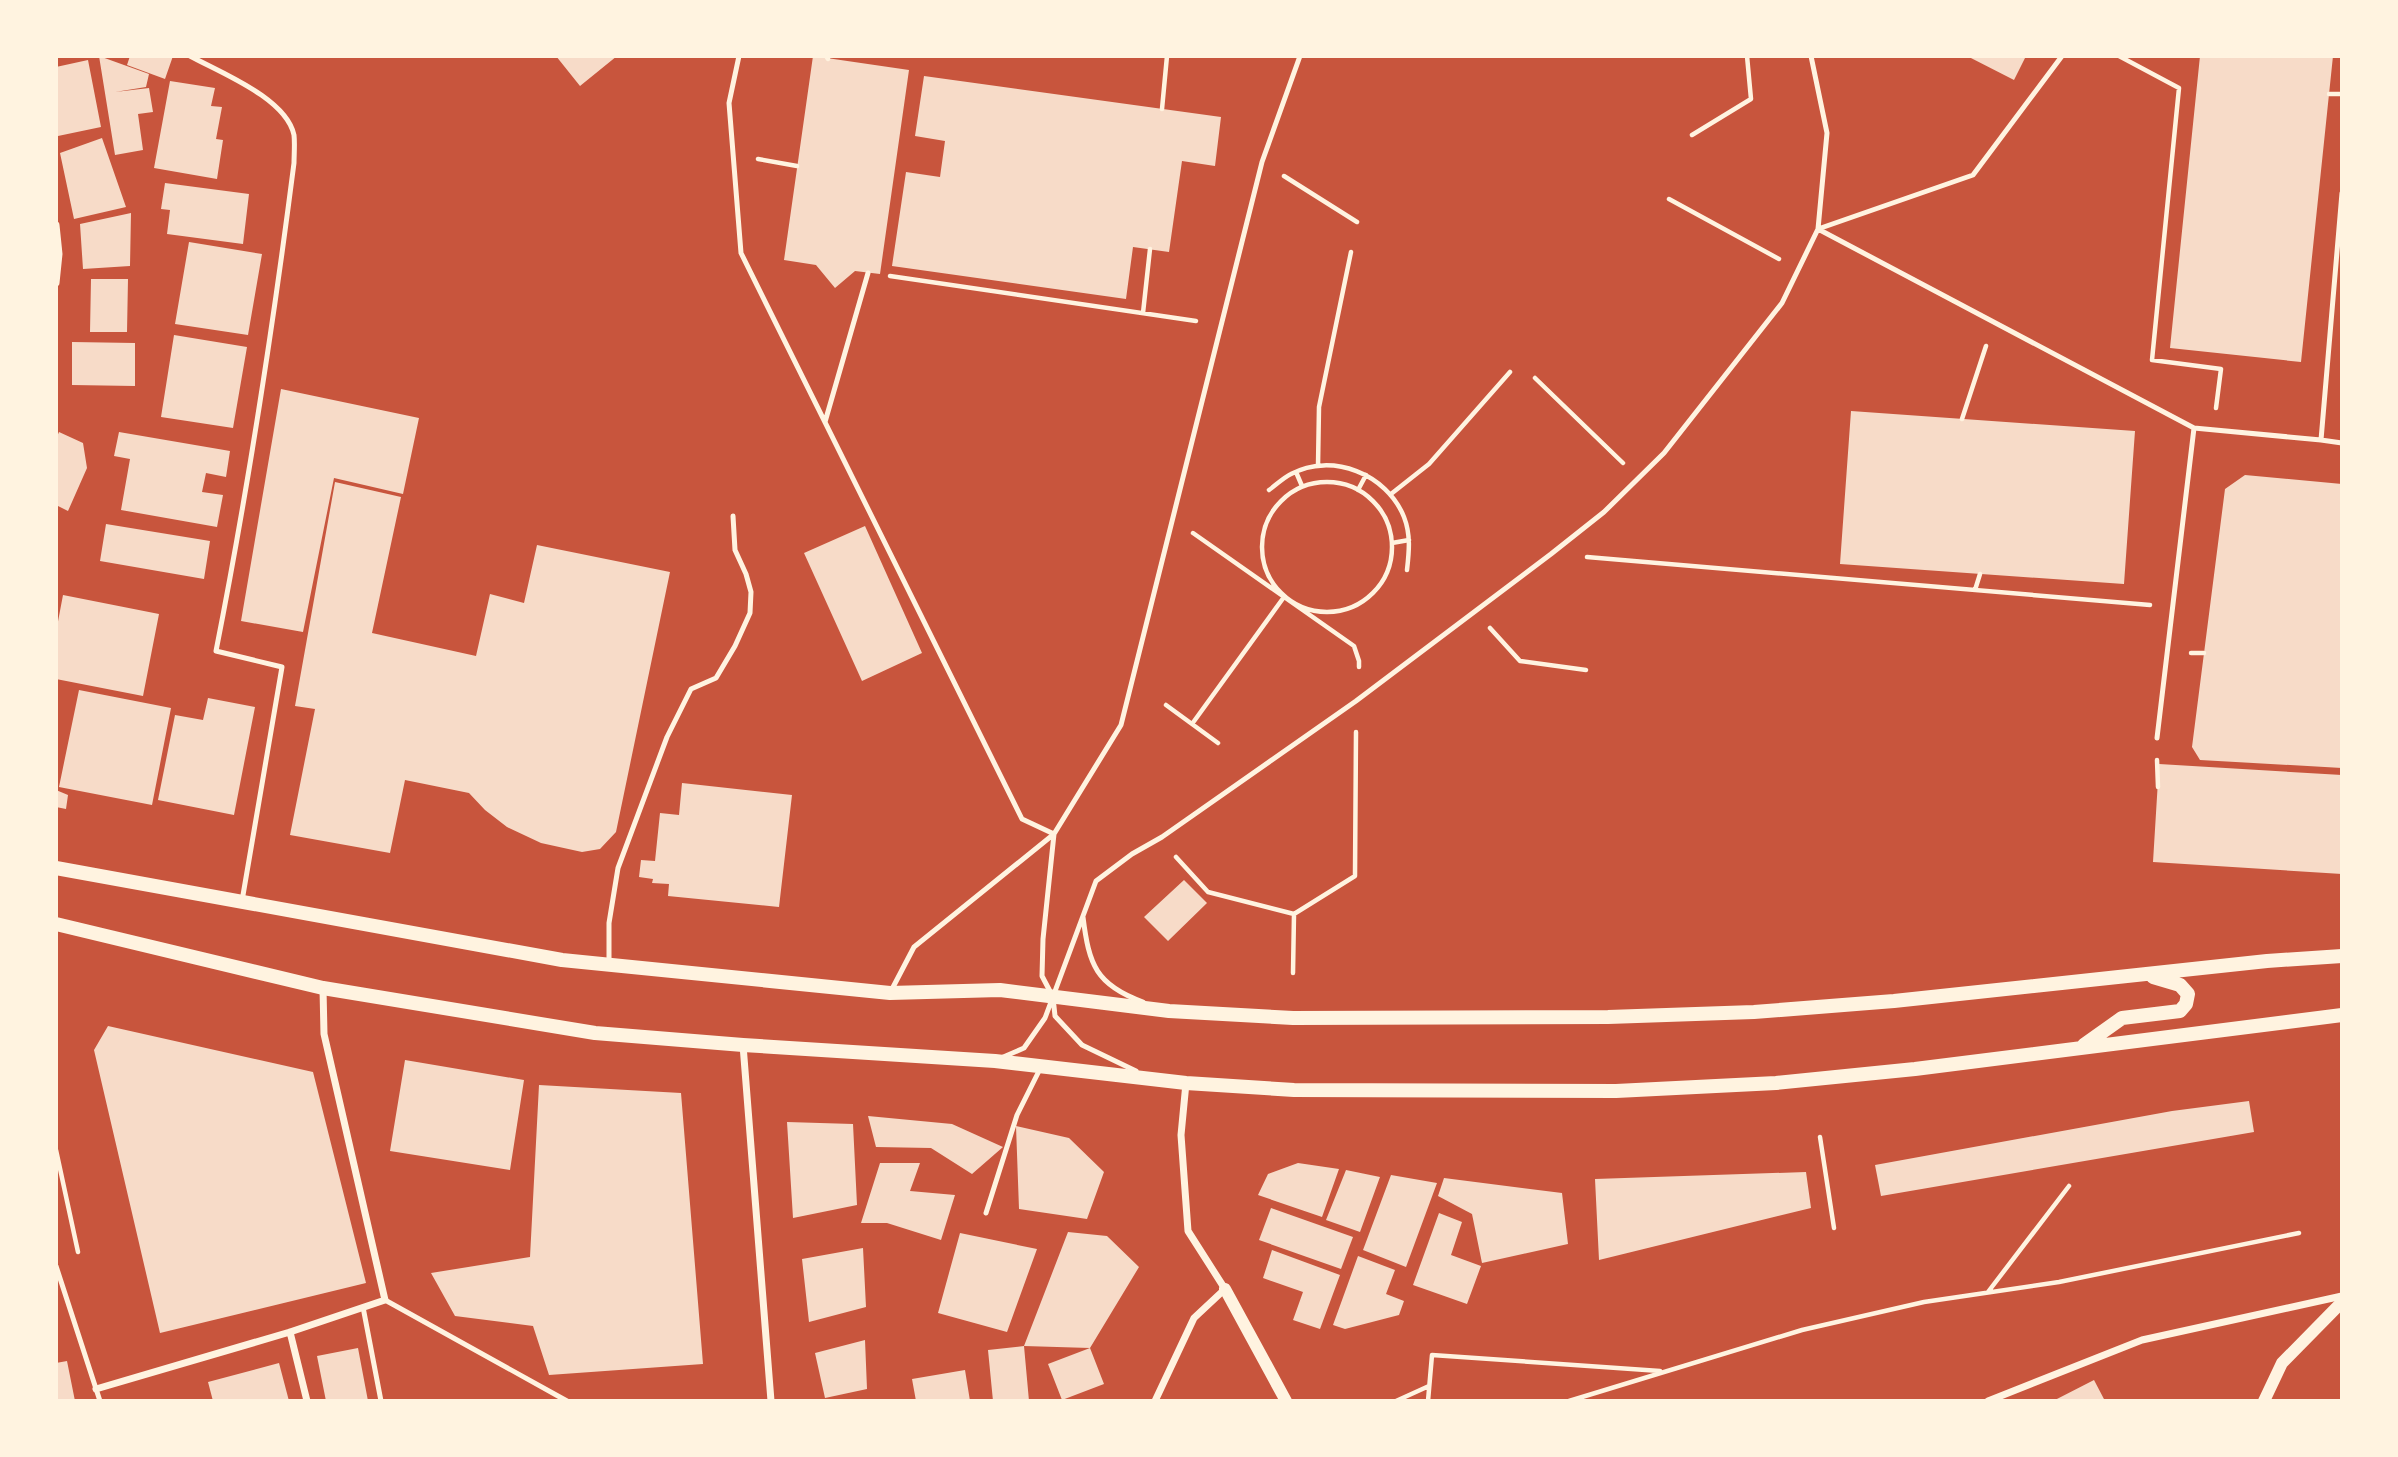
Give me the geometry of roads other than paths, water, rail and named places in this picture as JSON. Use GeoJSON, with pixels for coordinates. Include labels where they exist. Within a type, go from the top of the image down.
{"type":"FeatureCollection","features":[{"type":"Feature","properties":{"kind":"main road"},"geometry":{"type":"LineString","coordinates":[[56,868],[562,960],[890,993],[1000,990],[1169,1011],[1293,1018],[1701,1014],[1894,1001],[2342,956]]}},
{"type":"Feature","properties":{"kind":"main road"},"geometry":{"type":"LineString","coordinates":[[56,924],[323,988],[595,1033],[995,1061],[1186,1083],[1294,1090],[1616,1091],[1776,1083],[2342,1015]]}},
{"type":"Feature","properties":{"kind":"main road"},"geometry":{"type":"LineString","coordinates":[[2080,1048],[2122,1018],[2180,1011],[2186,1004],[2188,994],[2180,985],[2144,974]]}},
{"type":"Feature","properties":{"kind":"street"},"geometry":{"type":"LineString","coordinates":[[56,225],[56,283]]}},
{"type":"Feature","properties":{"kind":"street"},"geometry":{"type":"LineString","coordinates":[[96,1390],[290,1332],[384,1300],[324,1034],[323,988]]}},
{"type":"Feature","properties":{"kind":"street"},"geometry":{"type":"LineString","coordinates":[[743,1045],[771,1401]]}},
{"type":"Feature","properties":{"kind":"street"},"geometry":{"type":"LineString","coordinates":[[1186,1083],[1181,1135],[1188,1231],[1225,1289],[1286,1401]]}},
{"type":"Feature","properties":{"kind":"street"},"geometry":{"type":"LineString","coordinates":[[1155,1401],[1194,1318],[1225,1289]]}},
{"type":"Feature","properties":{"kind":"street"},"geometry":{"type":"LineString","coordinates":[[1988,1401],[2142,1340],[2342,1296]]}},
{"type":"Feature","properties":{"kind":"street"},"geometry":{"type":"LineString","coordinates":[[2264,1401],[2282,1363],[2342,1302]]}},
{"type":"Feature","properties":{"kind":"street"},"geometry":{"type":"LineString","coordinates":[[290,1332],[307,1401]]}},
{"type":"Feature","properties":{"kind":"lane"},"geometry":{"type":"LineString","coordinates":[[190,56],[259,94],[284,116],[294,135],[294,163],[271,337],[240,530],[216,651],[282,667],[242,901]]}},
{"type":"Feature","properties":{"kind":"lane"},"geometry":{"type":"LineString","coordinates":[[739,56],[729,103],[741,253],[1022,819],[1054,834]]}},
{"type":"Feature","properties":{"kind":"lane"},"geometry":{"type":"LineString","coordinates":[[890,993],[914,947],[1054,834],[1121,725],[1262,162],[1300,56]]}},
{"type":"Feature","properties":{"kind":"lane"},"geometry":{"type":"LineString","coordinates":[[995,1061],[1024,1048],[1045,1018],[1096,881],[1356,701],[1552,554],[1604,512],[1664,453],[1782,303],[1818,229],[1827,133],[1811,56]]}},
{"type":"Feature","properties":{"kind":"lane"},"geometry":{"type":"LineString","coordinates":[[1818,229],[1973,175],[2062,56]]}},
{"type":"Feature","properties":{"kind":"lane"},"geometry":{"type":"LineString","coordinates":[[2321,440],[2342,193]]}},
{"type":"Feature","properties":{"kind":"lane"},"geometry":{"type":"LineString","coordinates":[[1818,229],[2194,428],[2342,443]]}},
{"type":"Feature","properties":{"kind":"lane"},"geometry":{"type":"LineString","coordinates":[[825,422],[868,273]]}},
{"type":"Feature","properties":{"kind":"lane"},"geometry":{"type":"LineString","coordinates":[[2157,738],[2194,428]]}},
{"type":"Feature","properties":{"kind":"lane"},"geometry":{"type":"LineString","coordinates":[[609,964],[609,923],[618,868],[662,750],[691,689],[716,678],[750,613],[751,592],[735,550],[733,516]]}},
{"type":"Feature","properties":{"kind":"lane"},"geometry":{"type":"LineString","coordinates":[[1054,834],[1043,939],[1042,976],[1053,997],[1055,1017],[1082,1045],[1151,1079]]}},
{"type":"Feature","properties":{"kind":"lane"},"geometry":{"type":"LineString","coordinates":[[1083,916],[1087,946],[1096,971],[1120,994],[1169,1011]]}},
{"type":"Feature","properties":{"kind":"lane"},"geometry":{"type":"LineString","coordinates":[[986,1213],[1017,1115],[1042,1066]]}},
{"type":"Feature","properties":{"kind":"lane"},"geometry":{"type":"LineString","coordinates":[[56,1266],[100,1401]]}},
{"type":"Feature","properties":{"kind":"lane"},"geometry":{"type":"LineString","coordinates":[[384,1300],[567,1401]]}},
{"type":"Feature","properties":{"kind":"lane"},"geometry":{"type":"LineString","coordinates":[[363,1307],[381,1401]]}}]}
